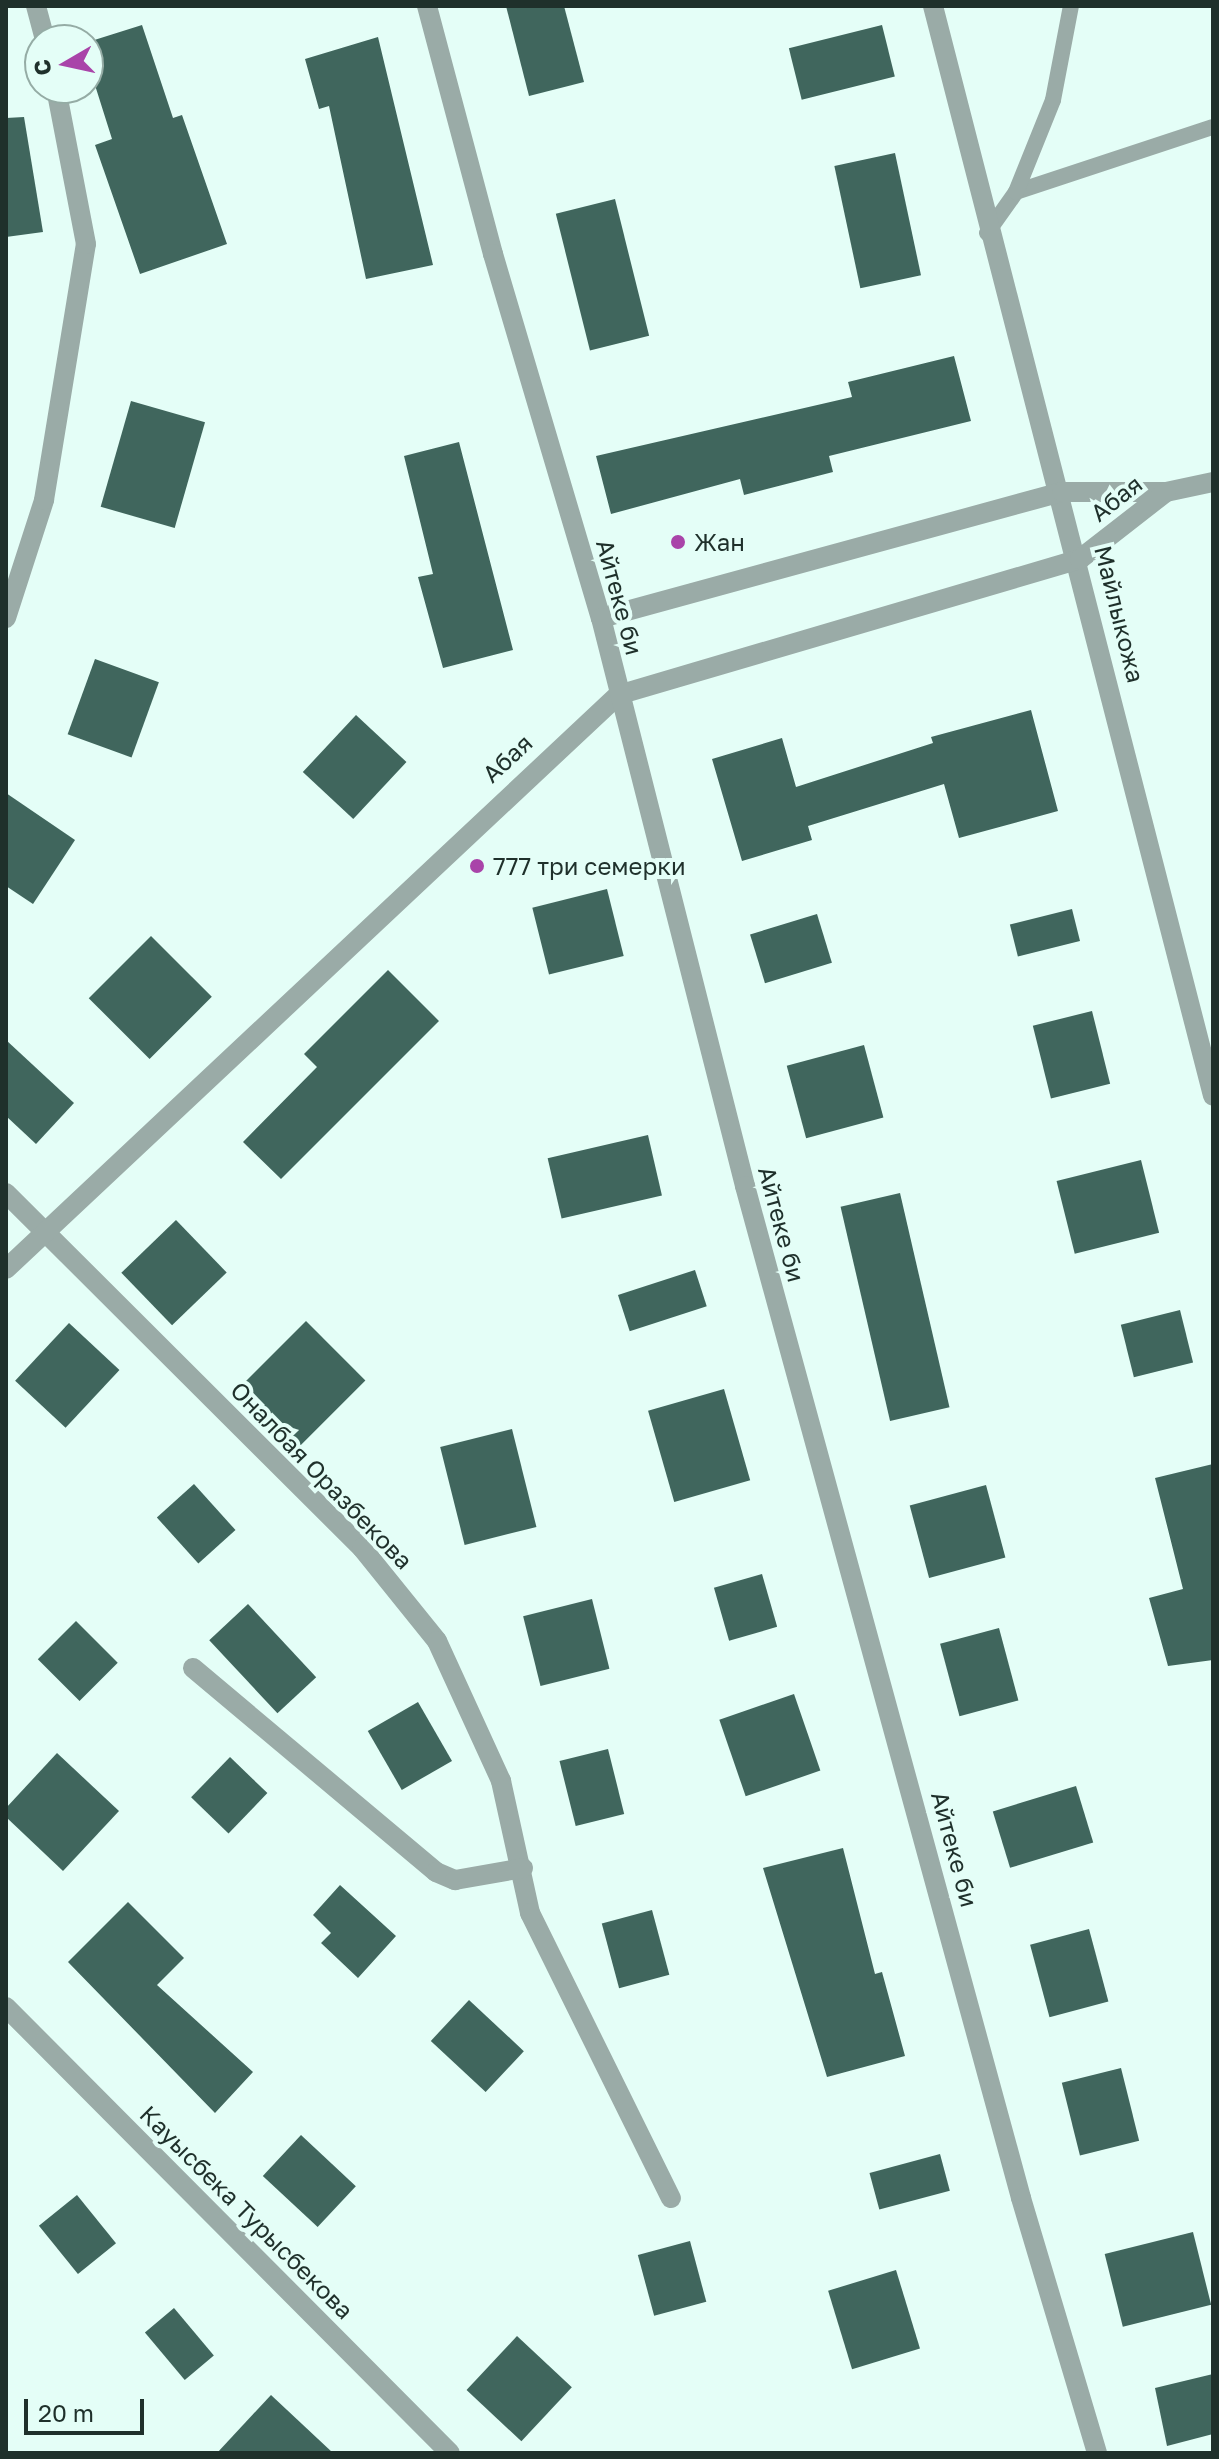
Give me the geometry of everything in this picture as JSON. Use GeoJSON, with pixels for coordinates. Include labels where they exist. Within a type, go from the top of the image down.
{"type":"FeatureCollection","features":[{"type":"Feature","properties":{"kind":"street","name":"Айтеке би"},"geometry":{"type":"LineString","coordinates":[[427,6],[601,618],[618,695],[745,1186],[1021,2198],[1097,2453]]}},
{"type":"Feature","properties":{"kind":"street","name":"Майлыкожа"},"geometry":{"type":"LineString","coordinates":[[933,6],[987,233],[1080,559],[1213,1096]]}},
{"type":"Feature","properties":{"kind":"street"},"geometry":{"type":"LineString","coordinates":[[6,618],[44,500],[86,244],[59,104]]}},
{"type":"Feature","properties":{"kind":"street","name":"Абая"},"geometry":{"type":"LineString","coordinates":[[601,618],[1062,492],[1166,492],[1213,482]]}},
{"type":"Feature","properties":{"kind":"street","name":"Абая"},"geometry":{"type":"LineString","coordinates":[[6,1269],[618,695],[1080,559],[1166,492]]}},
{"type":"Feature","properties":{"kind":"street","name":"Оналбая Оразбекова"},"geometry":{"type":"LineString","coordinates":[[6,1193],[362,1548],[437,1641],[501,1781],[523,1868],[530,1913],[671,2198]]}},
{"type":"Feature","properties":{"kind":"street"},"geometry":{"type":"LineString","coordinates":[[193,1668],[436,1872],[455,1880],[523,1868]]}},
{"type":"Feature","properties":{"kind":"street","name":"Кауысбека Турысбекова"},"geometry":{"type":"LineString","coordinates":[[6,2007],[450,2453]]}},
{"type":"Feature","properties":{"kind":"lane"},"geometry":{"type":"LineString","coordinates":[[987,233],[1016,192],[1053,100],[1071,6]]}},
{"type":"Feature","properties":{"kind":"lane"},"geometry":{"type":"LineString","coordinates":[[1016,192],[1213,127]]}},
{"type":"Feature","properties":{"kind":"building"},"geometry":{"type":"Polygon","coordinates":[[[506,6],[564,6],[584,82],[529,96],[506,6]]]}},
{"type":"Feature","properties":{"kind":"building"},"geometry":{"type":"Polygon","coordinates":[[[142,25],[173,118],[182,115],[227,244],[140,274],[95,145],[112,139],[101,104],[104,104],[104,37],[142,25]]]}},
{"type":"Feature","properties":{"kind":"building"},"geometry":{"type":"Polygon","coordinates":[[[882,25],[895,76],[802,100],[789,48],[882,25]]]}},
{"type":"Feature","properties":{"kind":"building"},"geometry":{"type":"Polygon","coordinates":[[[378,37],[433,265],[366,279],[329,106],[319,109],[305,59],[378,37]]]}},
{"type":"Feature","properties":{"kind":"building"},"geometry":{"type":"Polygon","coordinates":[[[24,117],[43,232],[6,237],[6,118],[24,117]]]}},
{"type":"Feature","properties":{"kind":"building"},"geometry":{"type":"Polygon","coordinates":[[[895,153],[921,275],[860,288],[834,166],[895,153]]]}},
{"type":"Feature","properties":{"kind":"building"},"geometry":{"type":"Polygon","coordinates":[[[615,199],[649,336],[590,351],[556,214],[615,199]]]}},
{"type":"Feature","properties":{"kind":"building"},"geometry":{"type":"Polygon","coordinates":[[[954,356],[971,421],[829,456],[833,472],[744,495],[740,479],[611,514],[596,456],[852,397],[848,382],[954,356]]]}},
{"type":"Feature","properties":{"kind":"building"},"geometry":{"type":"Polygon","coordinates":[[[131,401],[205,422],[175,528],[101,507],[131,401]]]}},
{"type":"Feature","properties":{"kind":"building"},"geometry":{"type":"Polygon","coordinates":[[[459,442],[513,650],[443,668],[418,577],[433,574],[404,456],[459,442]]]}},
{"type":"Feature","properties":{"kind":"building"},"geometry":{"type":"Polygon","coordinates":[[[95,659],[159,682],[132,757],[68,734],[95,659]]]}},
{"type":"Feature","properties":{"kind":"building"},"geometry":{"type":"Polygon","coordinates":[[[1031,710],[1058,811],[959,838],[944,784],[808,826],[812,840],[742,861],[712,759],[782,738],[796,787],[933,743],[931,737],[1031,710]]]}},
{"type":"Feature","properties":{"kind":"building"},"geometry":{"type":"Polygon","coordinates":[[[356,715],[406,762],[353,819],[303,772],[356,715]]]}},
{"type":"Feature","properties":{"kind":"building"},"geometry":{"type":"Polygon","coordinates":[[[6,793],[75,840],[33,904],[6,886],[6,793]]]}},
{"type":"Feature","properties":{"kind":"building"},"geometry":{"type":"Polygon","coordinates":[[[607,889],[624,956],[549,975],[532,908],[607,889]]]}},
{"type":"Feature","properties":{"kind":"building"},"geometry":{"type":"Polygon","coordinates":[[[1072,909],[1080,941],[1018,957],[1010,924],[1072,909]]]}},
{"type":"Feature","properties":{"kind":"building"},"geometry":{"type":"Polygon","coordinates":[[[817,914],[832,963],[765,983],[750,934],[817,914]]]}},
{"type":"Feature","properties":{"kind":"building"},"geometry":{"type":"Polygon","coordinates":[[[151,936],[212,997],[150,1059],[89,998],[151,936]]]}},
{"type":"Feature","properties":{"kind":"building"},"geometry":{"type":"Polygon","coordinates":[[[388,970],[439,1021],[281,1179],[243,1142],[317,1067],[304,1054],[388,970]]]}},
{"type":"Feature","properties":{"kind":"building"},"geometry":{"type":"Polygon","coordinates":[[[1092,1011],[1110,1084],[1051,1099],[1033,1026],[1092,1011]]]}},
{"type":"Feature","properties":{"kind":"building"},"geometry":{"type":"Polygon","coordinates":[[[6,1040],[74,1103],[36,1144],[6,1116],[6,1040]]]}},
{"type":"Feature","properties":{"kind":"building"},"geometry":{"type":"Polygon","coordinates":[[[864,1045],[883,1117],[806,1138],[787,1066],[864,1045]]]}},
{"type":"Feature","properties":{"kind":"building"},"geometry":{"type":"Polygon","coordinates":[[[648,1135],[662,1195],[562,1219],[548,1158],[648,1135]]]}},
{"type":"Feature","properties":{"kind":"building"},"geometry":{"type":"Polygon","coordinates":[[[1141,1160],[1159,1233],[1075,1254],[1057,1181],[1141,1160]]]}},
{"type":"Feature","properties":{"kind":"building"},"geometry":{"type":"Polygon","coordinates":[[[900,1193],[949,1407],[890,1421],[841,1207],[900,1193]]]}},
{"type":"Feature","properties":{"kind":"building"},"geometry":{"type":"Polygon","coordinates":[[[176,1220],[227,1273],[172,1325],[121,1273],[176,1220]]]}},
{"type":"Feature","properties":{"kind":"building"},"geometry":{"type":"Polygon","coordinates":[[[695,1270],[707,1306],[630,1331],[618,1295],[695,1270]]]}},
{"type":"Feature","properties":{"kind":"building"},"geometry":{"type":"Polygon","coordinates":[[[1180,1310],[1193,1362],[1134,1377],[1121,1325],[1180,1310]]]}},
{"type":"Feature","properties":{"kind":"building"},"geometry":{"type":"Polygon","coordinates":[[[306,1321],[365,1380],[300,1446],[240,1387],[306,1321]]]}},
{"type":"Feature","properties":{"kind":"building"},"geometry":{"type":"Polygon","coordinates":[[[69,1323],[119,1370],[66,1428],[15,1381],[69,1323]]]}},
{"type":"Feature","properties":{"kind":"building"},"geometry":{"type":"Polygon","coordinates":[[[724,1389],[750,1480],[674,1502],[648,1411],[724,1389]]]}},
{"type":"Feature","properties":{"kind":"building"},"geometry":{"type":"Polygon","coordinates":[[[512,1429],[536,1527],[465,1545],[440,1447],[512,1429]]]}},
{"type":"Feature","properties":{"kind":"building"},"geometry":{"type":"Polygon","coordinates":[[[1213,1464],[1213,1660],[1168,1666],[1149,1598],[1183,1589],[1155,1478],[1213,1464]]]}},
{"type":"Feature","properties":{"kind":"building"},"geometry":{"type":"Polygon","coordinates":[[[194,1484],[235,1530],[198,1564],[157,1517],[194,1484]]]}},
{"type":"Feature","properties":{"kind":"building"},"geometry":{"type":"Polygon","coordinates":[[[986,1485],[1005,1557],[929,1578],[910,1505],[986,1485]]]}},
{"type":"Feature","properties":{"kind":"building"},"geometry":{"type":"Polygon","coordinates":[[[762,1574],[777,1627],[729,1641],[714,1588],[762,1574]]]}},
{"type":"Feature","properties":{"kind":"building"},"geometry":{"type":"Polygon","coordinates":[[[592,1599],[609,1669],[541,1686],[523,1616],[592,1599]]]}},
{"type":"Feature","properties":{"kind":"building"},"geometry":{"type":"Polygon","coordinates":[[[248,1604],[316,1677],[277,1713],[209,1640],[248,1604]]]}},
{"type":"Feature","properties":{"kind":"building"},"geometry":{"type":"Polygon","coordinates":[[[76,1621],[118,1663],[80,1701],[38,1659],[76,1621]]]}},
{"type":"Feature","properties":{"kind":"building"},"geometry":{"type":"Polygon","coordinates":[[[999,1628],[1018,1700],[959,1716],[940,1644],[999,1628]]]}},
{"type":"Feature","properties":{"kind":"building"},"geometry":{"type":"Polygon","coordinates":[[[794,1694],[820,1771],[746,1796],[719,1720],[794,1694]]]}},
{"type":"Feature","properties":{"kind":"building"},"geometry":{"type":"Polygon","coordinates":[[[418,1702],[452,1761],[402,1790],[368,1731],[418,1702]]]}},
{"type":"Feature","properties":{"kind":"building"},"geometry":{"type":"Polygon","coordinates":[[[608,1749],[624,1814],[576,1826],[559,1761],[608,1749]]]}},
{"type":"Feature","properties":{"kind":"building"},"geometry":{"type":"Polygon","coordinates":[[[57,1753],[119,1811],[63,1871],[6,1817],[6,1808],[57,1753]]]}},
{"type":"Feature","properties":{"kind":"building"},"geometry":{"type":"Polygon","coordinates":[[[230,1757],[267,1793],[229,1833],[191,1797],[230,1757]]]}},
{"type":"Feature","properties":{"kind":"building"},"geometry":{"type":"Polygon","coordinates":[[[1076,1786],[1093,1842],[1010,1868],[993,1811],[1076,1786]]]}},
{"type":"Feature","properties":{"kind":"building"},"geometry":{"type":"Polygon","coordinates":[[[843,1848],[875,1974],[882,1972],[905,2056],[827,2077],[763,1868],[843,1848]]]}},
{"type":"Feature","properties":{"kind":"building"},"geometry":{"type":"Polygon","coordinates":[[[340,1885],[396,1936],[358,1978],[321,1943],[331,1933],[313,1915],[340,1885]]]}},
{"type":"Feature","properties":{"kind":"building"},"geometry":{"type":"Polygon","coordinates":[[[128,1902],[184,1958],[157,1985],[253,2072],[215,2113],[68,1962],[128,1902]]]}},
{"type":"Feature","properties":{"kind":"building"},"geometry":{"type":"Polygon","coordinates":[[[652,1910],[669,1975],[619,1988],[602,1923],[652,1910]]]}},
{"type":"Feature","properties":{"kind":"building"},"geometry":{"type":"Polygon","coordinates":[[[1089,1929],[1108,2001],[1049,2017],[1030,1945],[1089,1929]]]}},
{"type":"Feature","properties":{"kind":"building"},"geometry":{"type":"Polygon","coordinates":[[[469,2000],[524,2051],[486,2092],[431,2041],[469,2000]]]}},
{"type":"Feature","properties":{"kind":"building"},"geometry":{"type":"Polygon","coordinates":[[[1121,2068],[1139,2141],[1080,2156],[1062,2083],[1121,2068]]]}},
{"type":"Feature","properties":{"kind":"building"},"geometry":{"type":"Polygon","coordinates":[[[301,2135],[356,2186],[318,2227],[263,2176],[301,2135]]]}},
{"type":"Feature","properties":{"kind":"building"},"geometry":{"type":"Polygon","coordinates":[[[940,2154],[950,2191],[879,2210],[869,2173],[940,2154]]]}},
{"type":"Feature","properties":{"kind":"building"},"geometry":{"type":"Polygon","coordinates":[[[77,2195],[116,2243],[78,2274],[39,2226],[77,2195]]]}},
{"type":"Feature","properties":{"kind":"building"},"geometry":{"type":"Polygon","coordinates":[[[1193,2232],[1211,2305],[1123,2327],[1105,2254],[1193,2232]]]}},
{"type":"Feature","properties":{"kind":"building"},"geometry":{"type":"Polygon","coordinates":[[[690,2241],[706,2302],[654,2316],[638,2255],[690,2241]]]}},
{"type":"Feature","properties":{"kind":"building"},"geometry":{"type":"Polygon","coordinates":[[[896,2270],[920,2348],[852,2369],[828,2291],[896,2270]]]}},
{"type":"Feature","properties":{"kind":"building"},"geometry":{"type":"Polygon","coordinates":[[[174,2308],[214,2355],[185,2380],[145,2332],[174,2308]]]}},
{"type":"Feature","properties":{"kind":"building"},"geometry":{"type":"Polygon","coordinates":[[[517,2336],[572,2387],[521,2441],[467,2390],[517,2336]]]}},
{"type":"Feature","properties":{"kind":"building"},"geometry":{"type":"Polygon","coordinates":[[[1213,2374],[1213,2434],[1167,2446],[1155,2388],[1213,2374]]]}},
{"type":"Feature","properties":{"kind":"building"},"geometry":{"type":"Polygon","coordinates":[[[271,2395],[333,2453],[217,2453],[271,2395]]]}},
{"type":"Feature","properties":{"kind":"place","name":"Жан"},"geometry":{"type":"Point","coordinates":[678,542]}},
{"type":"Feature","properties":{"kind":"place","name":"777 три семерки"},"geometry":{"type":"Point","coordinates":[477,866]}}]}
